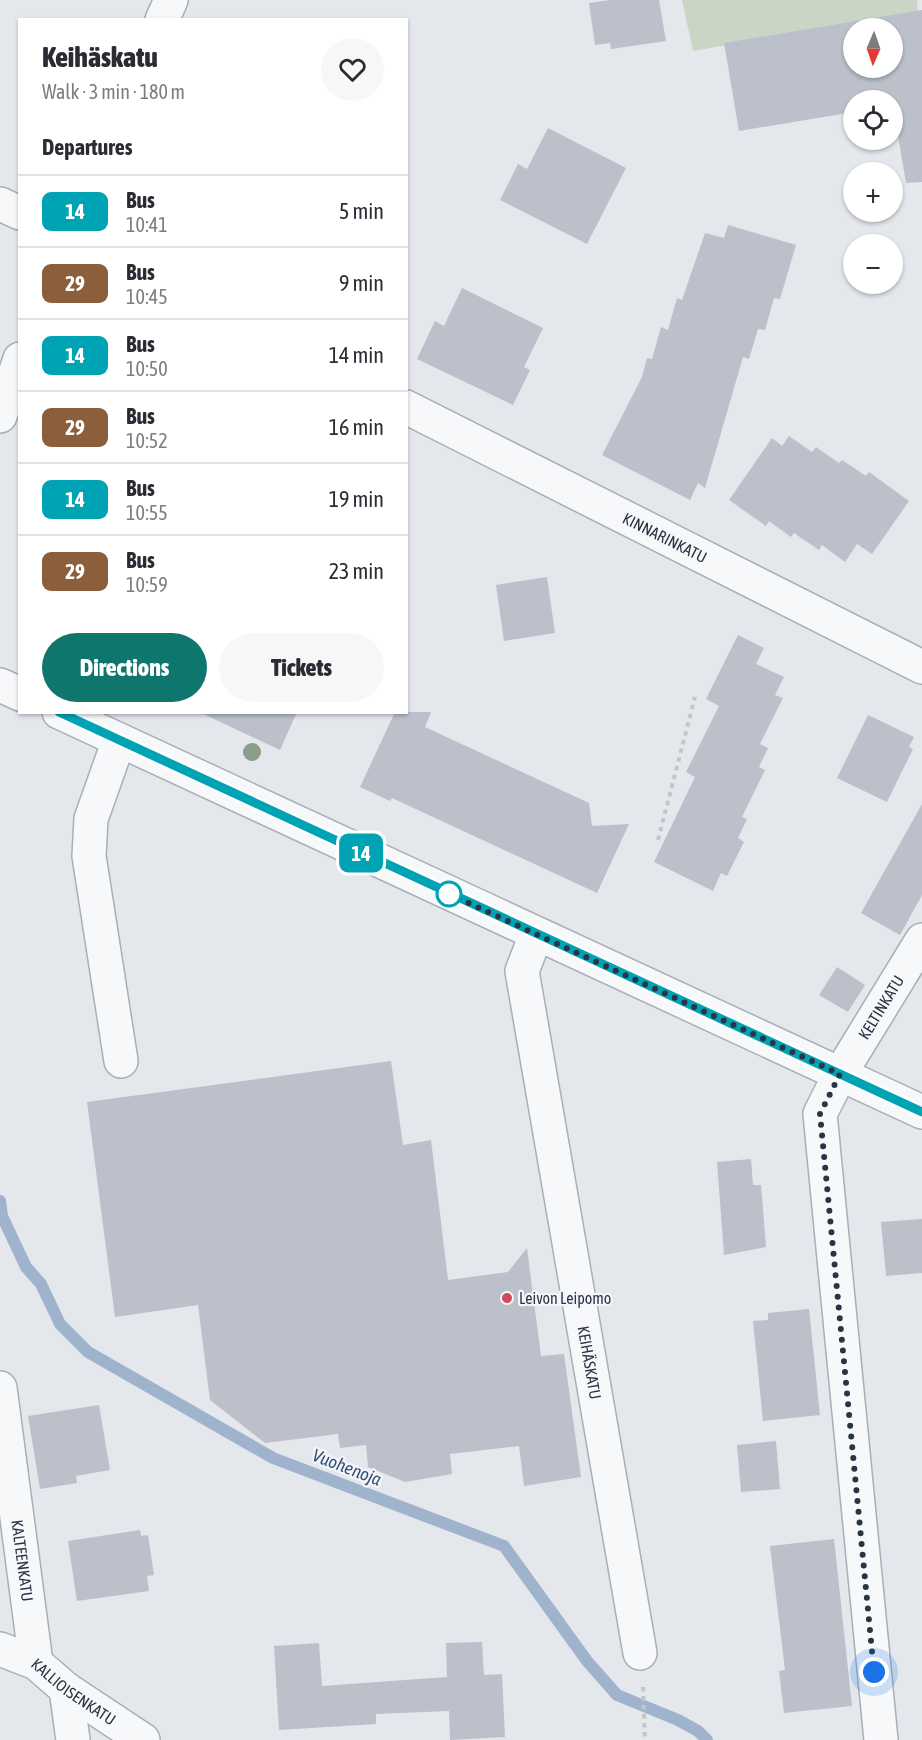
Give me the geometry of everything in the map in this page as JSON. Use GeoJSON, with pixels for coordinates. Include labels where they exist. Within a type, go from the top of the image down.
{"type":"FeatureCollection","features":[{"type":"Feature","properties":{"kind":"street"},"geometry":{"type":"LineString","coordinates":[[163,18],[171,0]]}},
{"type":"Feature","properties":{"kind":"street"},"geometry":{"type":"LineString","coordinates":[[0,204],[18,212]]}},
{"type":"Feature","properties":{"kind":"street"},"geometry":{"type":"LineString","coordinates":[[0,416],[18,365]]}},
{"type":"Feature","properties":{"kind":"street","name":"KINNARINKATU"},"geometry":{"type":"LineString","coordinates":[[408,408],[922,667]]}},
{"type":"Feature","properties":{"kind":"street"},"geometry":{"type":"LineString","coordinates":[[0,685],[18,693]]}},
{"type":"Feature","properties":{"kind":"street"},"geometry":{"type":"LineString","coordinates":[[63,714],[922,1112]]}},
{"type":"Feature","properties":{"kind":"street"},"geometry":{"type":"LineString","coordinates":[[119,740],[91,819],[89,856],[121,1060]]}},
{"type":"Feature","properties":{"kind":"street","name":"KEIHÄSKATU"},"geometry":{"type":"LineString","coordinates":[[536,935],[522,971],[642,1666]]}},
{"type":"Feature","properties":{"kind":"street","name":"KELTINKATU"},"geometry":{"type":"LineString","coordinates":[[881,1740],[820,1114],[840,1074],[922,940]]}},
{"type":"Feature","properties":{"kind":"street","name":"KALTEENKATU"},"geometry":{"type":"LineString","coordinates":[[0,1388],[36,1663]]}},
{"type":"Feature","properties":{"kind":"street","name":"KALLIOISENKATU"},"geometry":{"type":"LineString","coordinates":[[0,1649],[36,1663],[66,1689],[143,1740]]}},
{"type":"Feature","properties":{"kind":"street"},"geometry":{"type":"LineString","coordinates":[[66,1689],[73,1740]]}},
{"type":"Feature","properties":{"kind":"path"},"geometry":{"type":"LineString","coordinates":[[658,840],[695,697]]}},
{"type":"Feature","properties":{"kind":"path"},"geometry":{"type":"LineString","coordinates":[[642,1666],[645,1740]]}},
{"type":"Feature","properties":{"kind":"green space"},"geometry":{"type":"Polygon","coordinates":[[[682,0],[917,0],[918,11],[879,18],[843,18],[843,24],[693,51],[682,0]]]}},
{"type":"Feature","properties":{"kind":"building"},"geometry":{"type":"Polygon","coordinates":[[[610,0],[659,0],[666,41],[611,49],[610,43],[595,45],[589,3],[610,0]]]}},
{"type":"Feature","properties":{"kind":"building"},"geometry":{"type":"Polygon","coordinates":[[[922,10],[922,182],[906,183],[900,150],[903,150],[903,90],[843,90],[843,114],[739,131],[724,43],[843,23],[843,78],[903,78],[903,18],[874,18],[922,10]]]}},
{"type":"Feature","properties":{"kind":"building"},"geometry":{"type":"Polygon","coordinates":[[[548,128],[626,168],[587,244],[500,200],[518,164],[527,169],[548,128]]]}},
{"type":"Feature","properties":{"kind":"building"},"geometry":{"type":"Polygon","coordinates":[[[728,225],[796,245],[780,299],[774,298],[765,330],[758,329],[749,359],[743,357],[705,488],[698,483],[690,500],[602,455],[642,377],[647,358],[652,359],[661,327],[668,330],[677,298],[682,300],[705,233],[724,238],[728,225]]]}},
{"type":"Feature","properties":{"kind":"building"},"geometry":{"type":"Polygon","coordinates":[[[462,288],[543,328],[524,367],[530,370],[513,405],[417,359],[435,321],[444,326],[462,288]]]}},
{"type":"Feature","properties":{"kind":"building"},"geometry":{"type":"Polygon","coordinates":[[[789,436],[812,452],[816,447],[839,463],[842,460],[866,476],[869,472],[909,501],[872,554],[857,544],[845,562],[822,545],[819,550],[794,533],[791,537],[769,521],[766,526],[729,500],[772,438],[782,446],[789,436]]]}},
{"type":"Feature","properties":{"kind":"building"},"geometry":{"type":"Polygon","coordinates":[[[547,577],[555,633],[504,641],[496,585],[547,577]]]}},
{"type":"Feature","properties":{"kind":"building"},"geometry":{"type":"Polygon","coordinates":[[[738,635],[764,648],[756,664],[784,677],[775,695],[783,698],[760,744],[768,748],[759,767],[765,770],[742,817],[747,819],[738,838],[744,842],[727,876],[721,873],[713,891],[654,862],[695,777],[686,772],[719,706],[706,699],[738,635]]]}},
{"type":"Feature","properties":{"kind":"building"},"geometry":{"type":"Polygon","coordinates":[[[431,712],[425,727],[589,803],[592,826],[629,824],[597,893],[392,798],[390,801],[360,787],[394,714],[431,712]]]}},
{"type":"Feature","properties":{"kind":"building"},"geometry":{"type":"Polygon","coordinates":[[[203,714],[296,714],[280,750],[203,714]]]}},
{"type":"Feature","properties":{"kind":"building"},"geometry":{"type":"Polygon","coordinates":[[[868,715],[914,737],[909,747],[913,749],[887,802],[837,778],[868,715]]]}},
{"type":"Feature","properties":{"kind":"building"},"geometry":{"type":"Polygon","coordinates":[[[922,804],[922,895],[900,935],[861,913],[922,804]]]}},
{"type":"Feature","properties":{"kind":"building"},"geometry":{"type":"Polygon","coordinates":[[[837,967],[865,985],[848,1012],[819,995],[837,967]]]}},
{"type":"Feature","properties":{"kind":"building"},"geometry":{"type":"Polygon","coordinates":[[[391,1061],[403,1145],[431,1140],[448,1280],[508,1272],[527,1248],[541,1356],[564,1354],[581,1477],[524,1486],[519,1446],[450,1454],[452,1474],[405,1482],[368,1467],[366,1445],[340,1448],[338,1434],[265,1443],[210,1400],[198,1305],[115,1317],[87,1102],[391,1061]]]}},
{"type":"Feature","properties":{"kind":"building"},"geometry":{"type":"Polygon","coordinates":[[[751,1159],[753,1185],[761,1185],[766,1247],[724,1255],[717,1162],[751,1159]]]}},
{"type":"Feature","properties":{"kind":"building"},"geometry":{"type":"Polygon","coordinates":[[[922,1219],[922,1273],[886,1276],[881,1222],[922,1219]]]}},
{"type":"Feature","properties":{"kind":"building"},"geometry":{"type":"Polygon","coordinates":[[[809,1309],[820,1415],[763,1421],[753,1321],[768,1320],[768,1313],[809,1309]]]}},
{"type":"Feature","properties":{"kind":"building"},"geometry":{"type":"Polygon","coordinates":[[[99,1405],[110,1470],[76,1476],[77,1483],[40,1489],[28,1416],[99,1405]]]}},
{"type":"Feature","properties":{"kind":"building"},"geometry":{"type":"Polygon","coordinates":[[[776,1441],[780,1489],[741,1492],[737,1445],[776,1441]]]}},
{"type":"Feature","properties":{"kind":"building"},"geometry":{"type":"Polygon","coordinates":[[[140,1530],[141,1536],[148,1535],[154,1575],[147,1576],[149,1591],[77,1601],[68,1541],[140,1530]]]}},
{"type":"Feature","properties":{"kind":"building"},"geometry":{"type":"Polygon","coordinates":[[[834,1539],[852,1706],[784,1713],[779,1671],[785,1670],[770,1546],[834,1539]]]}},
{"type":"Feature","properties":{"kind":"building"},"geometry":{"type":"Polygon","coordinates":[[[482,1642],[484,1675],[502,1674],[505,1737],[450,1740],[449,1711],[376,1714],[376,1724],[279,1730],[274,1646],[319,1643],[322,1686],[447,1677],[446,1643],[482,1642]]]}},
{"type":"Feature","properties":{"kind":"waterway","name":"Vuohenoja"},"geometry":{"type":"LineString","coordinates":[[0,1201],[2,1216],[26,1267],[41,1284],[60,1324],[88,1352],[273,1458],[504,1546],[587,1661],[617,1695],[678,1720],[698,1731],[707,1740]]}},
{"type":"Feature","properties":{"kind":"bus line","name":"14"},"geometry":{"type":"LineString","coordinates":[[63,714],[587,959],[922,1112]]}},
{"type":"Feature","properties":{"kind":"place","name":"Leivon Leipomo"},"geometry":{"type":"Point","coordinates":[507,1298]}},
{"type":"Feature","properties":{"kind":"route"},"geometry":{"type":"LineString","coordinates":[[449,894],[840,1074],[820,1114],[874,1672]]}}]}
